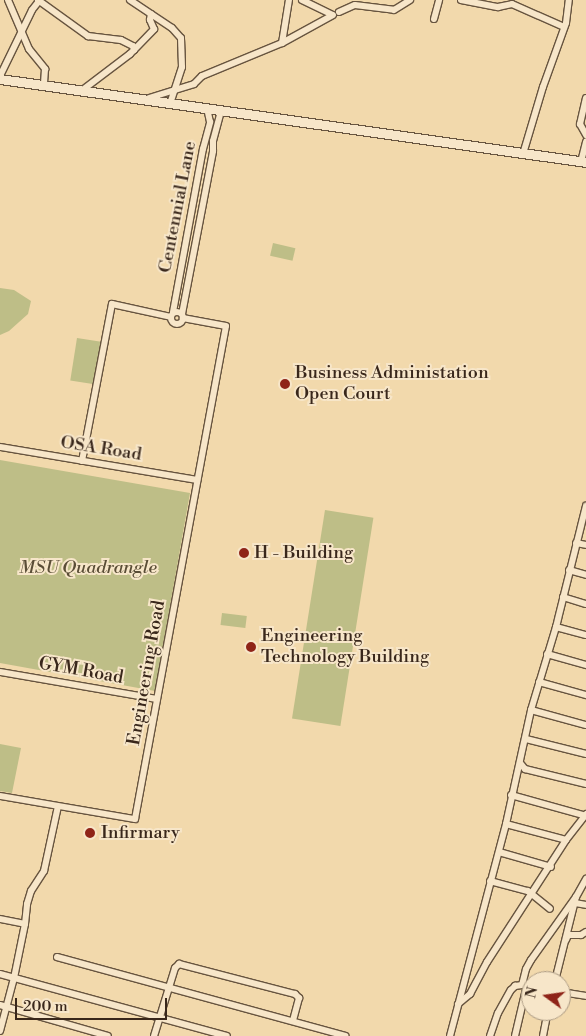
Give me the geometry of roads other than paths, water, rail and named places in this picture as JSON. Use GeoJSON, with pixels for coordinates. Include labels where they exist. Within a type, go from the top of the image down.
{"type":"FeatureCollection","features":[{"type":"Feature","properties":{"kind":"street"},"geometry":{"type":"LineString","coordinates":[[8,0],[29,49],[46,69],[44,86]]}},
{"type":"Feature","properties":{"kind":"street"},"geometry":{"type":"LineString","coordinates":[[134,50],[133,46],[128,42],[93,37],[83,33],[39,0],[21,31],[0,77],[44,86],[583,162],[586,142]]}},
{"type":"Feature","properties":{"kind":"street"},"geometry":{"type":"LineString","coordinates":[[130,0],[172,28],[181,38],[182,67],[176,91],[170,103]]}},
{"type":"Feature","properties":{"kind":"street"},"geometry":{"type":"LineString","coordinates":[[282,43],[289,0]]}},
{"type":"Feature","properties":{"kind":"street"},"geometry":{"type":"LineString","coordinates":[[145,99],[194,84],[202,76],[282,43],[333,15],[302,0]]}},
{"type":"Feature","properties":{"kind":"street"},"geometry":{"type":"LineString","coordinates":[[399,9],[402,0]]}},
{"type":"Feature","properties":{"kind":"street"},"geometry":{"type":"LineString","coordinates":[[339,12],[355,5],[399,9],[410,0]]}},
{"type":"Feature","properties":{"kind":"street"},"geometry":{"type":"LineString","coordinates":[[434,19],[439,0]]}},
{"type":"Feature","properties":{"kind":"street"},"geometry":{"type":"LineString","coordinates":[[461,0],[498,7],[512,4],[564,27]]}},
{"type":"Feature","properties":{"kind":"street"},"geometry":{"type":"LineString","coordinates":[[522,154],[568,18],[569,0]]}},
{"type":"Feature","properties":{"kind":"street"},"geometry":{"type":"LineString","coordinates":[[81,91],[134,50],[154,29],[150,20],[151,14]]}},
{"type":"Feature","properties":{"kind":"street"},"geometry":{"type":"LineString","coordinates":[[586,98],[580,124],[586,135]]}},
{"type":"Feature","properties":{"kind":"street","name":"Centennial Lane"},"geometry":{"type":"LineString","coordinates":[[207,108],[213,122]]}},
{"type":"Feature","properties":{"kind":"street","name":"Centennial Lane"},"geometry":{"type":"LineString","coordinates":[[172,315],[203,149],[211,133],[213,122],[221,111]]}},
{"type":"Feature","properties":{"kind":"street","name":"Centennial Lane"},"geometry":{"type":"LineString","coordinates":[[183,316],[213,151],[211,133]]}},
{"type":"Feature","properties":{"kind":"street"},"geometry":{"type":"LineString","coordinates":[[203,149],[213,151]]}},
{"type":"Feature","properties":{"kind":"street"},"geometry":{"type":"LineString","coordinates":[[197,180],[208,182]]}},
{"type":"Feature","properties":{"kind":"street"},"geometry":{"type":"LineString","coordinates":[[189,225],[199,227]]}},
{"type":"Feature","properties":{"kind":"street"},"geometry":{"type":"LineString","coordinates":[[181,266],[191,267]]}},
{"type":"Feature","properties":{"kind":"street"},"geometry":{"type":"LineString","coordinates":[[82,461],[112,304],[172,315],[179,312],[183,316],[181,323],[175,324],[172,315]]}},
{"type":"Feature","properties":{"kind":"street","name":"Engineering Road"},"geometry":{"type":"LineString","coordinates":[[58,806],[135,819],[226,326],[183,316]]}},
{"type":"Feature","properties":{"kind":"street","name":"OSA Road"},"geometry":{"type":"LineString","coordinates":[[0,447],[198,480]]}},
{"type":"Feature","properties":{"kind":"street"},"geometry":{"type":"LineString","coordinates":[[450,1036],[506,824],[531,710],[556,627],[586,506]]}},
{"type":"Feature","properties":{"kind":"street"},"geometry":{"type":"LineString","coordinates":[[576,543],[586,545]]}},
{"type":"Feature","properties":{"kind":"street"},"geometry":{"type":"LineString","coordinates":[[569,570],[586,575]]}},
{"type":"Feature","properties":{"kind":"street"},"geometry":{"type":"LineString","coordinates":[[563,597],[586,604]]}},
{"type":"Feature","properties":{"kind":"street"},"geometry":{"type":"LineString","coordinates":[[556,627],[586,635]]}},
{"type":"Feature","properties":{"kind":"street"},"geometry":{"type":"LineString","coordinates":[[548,654],[586,665]]}},
{"type":"Feature","properties":{"kind":"street","name":"GYM Road"},"geometry":{"type":"LineString","coordinates":[[0,672],[157,699]]}},
{"type":"Feature","properties":{"kind":"street"},"geometry":{"type":"LineString","coordinates":[[539,682],[586,695]]}},
{"type":"Feature","properties":{"kind":"street"},"geometry":{"type":"LineString","coordinates":[[531,710],[586,725]]}},
{"type":"Feature","properties":{"kind":"street"},"geometry":{"type":"LineString","coordinates":[[526,739],[586,754]]}},
{"type":"Feature","properties":{"kind":"street"},"geometry":{"type":"LineString","coordinates":[[520,763],[525,768],[586,784]]}},
{"type":"Feature","properties":{"kind":"street"},"geometry":{"type":"LineString","coordinates":[[518,771],[525,768]]}},
{"type":"Feature","properties":{"kind":"street"},"geometry":{"type":"LineString","coordinates":[[458,1004],[470,994],[487,962],[551,866],[566,840],[586,815],[511,795]]}},
{"type":"Feature","properties":{"kind":"street"},"geometry":{"type":"LineString","coordinates":[[0,796],[58,806],[46,865],[39,881],[30,893],[25,909],[25,924],[14,978],[3,1006],[0,1031]]}},
{"type":"Feature","properties":{"kind":"street"},"geometry":{"type":"LineString","coordinates":[[506,824],[566,840]]}},
{"type":"Feature","properties":{"kind":"street"},"geometry":{"type":"LineString","coordinates":[[498,852],[551,866]]}},
{"type":"Feature","properties":{"kind":"street"},"geometry":{"type":"LineString","coordinates":[[526,971],[531,960],[575,900],[586,879]]}},
{"type":"Feature","properties":{"kind":"street"},"geometry":{"type":"LineString","coordinates":[[490,881],[524,889],[550,909]]}},
{"type":"Feature","properties":{"kind":"street"},"geometry":{"type":"LineString","coordinates":[[575,900],[586,905]]}},
{"type":"Feature","properties":{"kind":"street"},"geometry":{"type":"LineString","coordinates":[[558,971],[575,900]]}},
{"type":"Feature","properties":{"kind":"street"},"geometry":{"type":"LineString","coordinates":[[0,919],[25,924]]}},
{"type":"Feature","properties":{"kind":"street"},"geometry":{"type":"LineString","coordinates":[[565,941],[568,935],[581,935],[586,932]]}},
{"type":"Feature","properties":{"kind":"street"},"geometry":{"type":"LineString","coordinates":[[57,957],[168,989],[293,1020],[345,1036]]}},
{"type":"Feature","properties":{"kind":"street"},"geometry":{"type":"LineString","coordinates":[[154,1036],[175,968],[179,964],[298,995],[293,1020]]}},
{"type":"Feature","properties":{"kind":"street"},"geometry":{"type":"LineString","coordinates":[[0,974],[227,1036]]}},
{"type":"Feature","properties":{"kind":"street"},"geometry":{"type":"LineString","coordinates":[[490,1036],[498,1014],[511,990],[515,986],[521,986]]}},
{"type":"Feature","properties":{"kind":"street"},"geometry":{"type":"LineString","coordinates":[[571,994],[586,996]]}},
{"type":"Feature","properties":{"kind":"street"},"geometry":{"type":"LineString","coordinates":[[3,1006],[108,1036]]}},
{"type":"Feature","properties":{"kind":"street"},"geometry":{"type":"LineString","coordinates":[[515,1036],[521,1011]]}},
{"type":"Feature","properties":{"kind":"street"},"geometry":{"type":"LineString","coordinates":[[543,1036],[546,1021]]}},
{"type":"Feature","properties":{"kind":"street"},"geometry":{"type":"LineString","coordinates":[[318,1036],[324,1030]]}},
{"type":"Feature","properties":{"kind":"place","name":"Business Administation Open Court"},"geometry":{"type":"Point","coordinates":[285,384]}},
{"type":"Feature","properties":{"kind":"place","name":"H - Building"},"geometry":{"type":"Point","coordinates":[244,553]}},
{"type":"Feature","properties":{"kind":"place","name":"Engineering Technology Building"},"geometry":{"type":"Point","coordinates":[251,647]}},
{"type":"Feature","properties":{"kind":"place","name":"Infirmary"},"geometry":{"type":"Point","coordinates":[90,833]}},
{"type":"Feature","properties":{"kind":"park label","name":"MSU Quadrangle"},"geometry":{"type":"Point","coordinates":[88,568]}}]}
